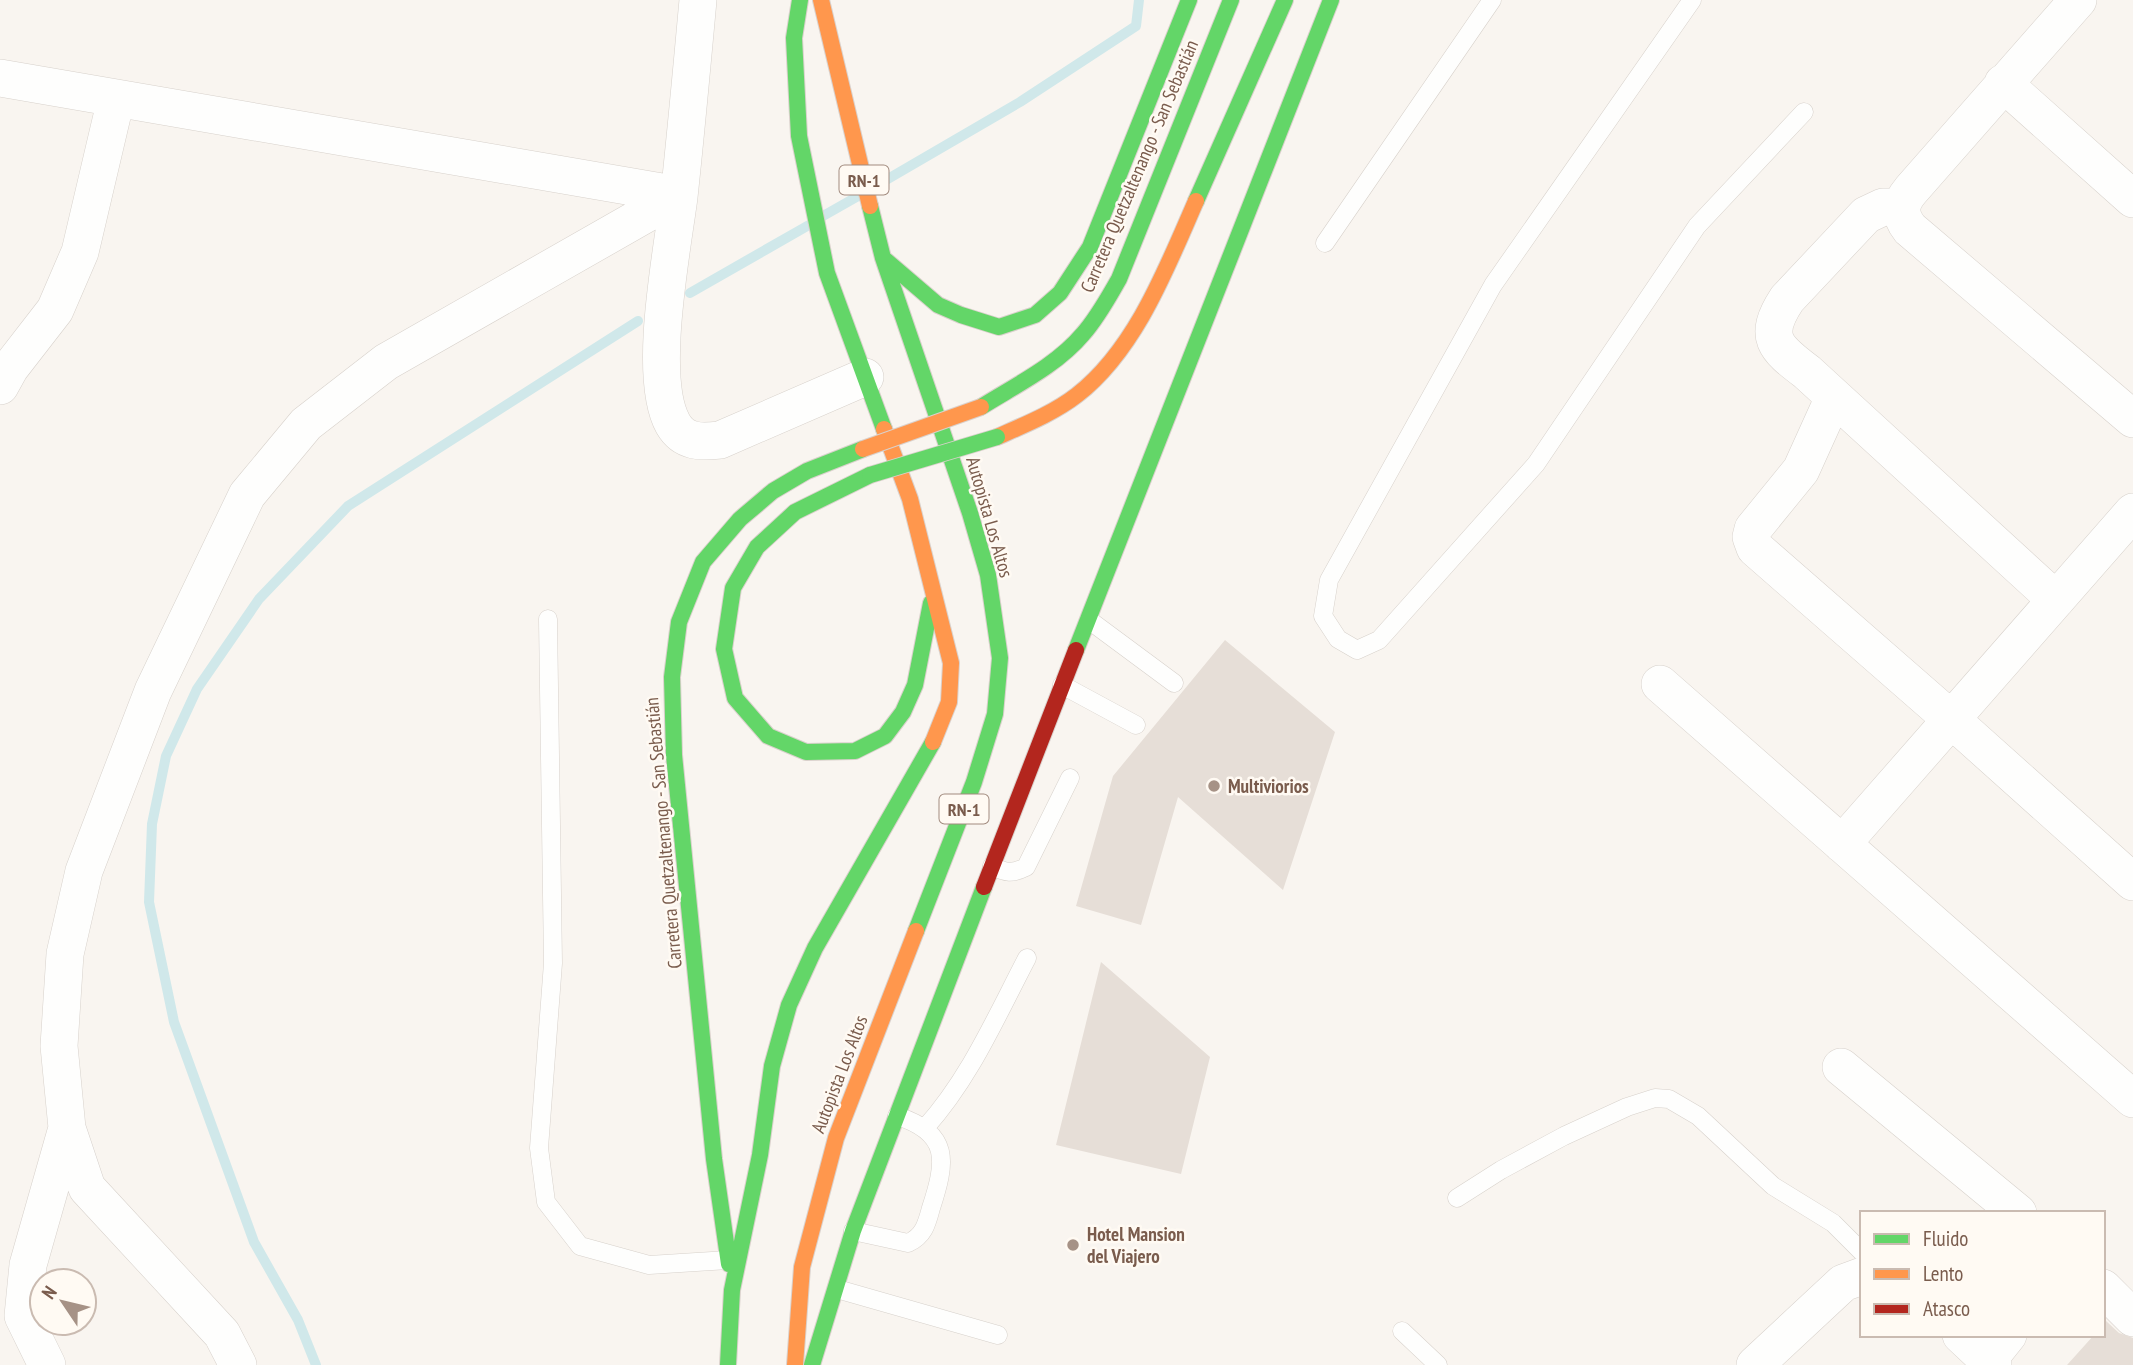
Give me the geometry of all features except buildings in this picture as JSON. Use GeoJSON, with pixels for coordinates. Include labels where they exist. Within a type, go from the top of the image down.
{"type":"FeatureCollection","features":[{"type":"Feature","properties":{"kind":"main road","name":"RN-1"},"geometry":{"type":"LineString","coordinates":[[728,1365],[732,1290],[760,1155],[772,1066],[789,1005],[816,948],[930,749],[949,702],[951,663],[910,499],[827,273],[799,135],[794,38],[800,0]]}},
{"type":"Feature","properties":{"kind":"main road","name":"Autopista Los Altos"},"geometry":{"type":"LineString","coordinates":[[795,1365],[803,1267],[836,1138],[974,782],[995,714],[1000,658],[988,575],[970,513],[882,253],[821,0]]}},
{"type":"Feature","properties":{"kind":"main road"},"geometry":{"type":"LineString","coordinates":[[882,253],[938,305],[961,315],[999,327],[1035,314],[1060,293],[1090,247],[1189,0]]}},
{"type":"Feature","properties":{"kind":"main road","name":"Carretera Quetzaltenango - San Sebastián"},"geometry":{"type":"LineString","coordinates":[[732,1290],[714,1159],[674,755],[672,677],[679,622],[704,562],[718,542],[773,491],[807,471],[981,407],[1047,365],[1075,342],[1100,313],[1119,279],[1231,0]]}},
{"type":"Feature","properties":{"kind":"main road"},"geometry":{"type":"LineString","coordinates":[[933,590],[915,685],[903,712],[885,736],[855,751],[806,752],[768,736],[735,698],[724,649],[733,588],[758,547],[795,512],[870,475],[997,437],[1037,419],[1077,395],[1115,358],[1162,279],[1284,0]]}},
{"type":"Feature","properties":{"kind":"main road"},"geometry":{"type":"LineString","coordinates":[[812,1365],[853,1231],[1062,685],[1331,0]]}},
{"type":"Feature","properties":{"kind":"street"},"geometry":{"type":"LineString","coordinates":[[698,0],[663,327],[662,371],[668,411],[680,433],[701,442],[720,440],[865,377]]}},
{"type":"Feature","properties":{"kind":"street"},"geometry":{"type":"LineString","coordinates":[[2078,0],[1905,197],[1901,211],[1902,218],[1910,229],[2133,419]]}},
{"type":"Feature","properties":{"kind":"street"},"geometry":{"type":"LineString","coordinates":[[0,78],[679,195]]}},
{"type":"Feature","properties":{"kind":"street"},"geometry":{"type":"LineString","coordinates":[[2003,83],[2133,199]]}},
{"type":"Feature","properties":{"kind":"street"},"geometry":{"type":"LineString","coordinates":[[0,386],[10,368],[55,310],[80,252],[116,99]]}},
{"type":"Feature","properties":{"kind":"street"},"geometry":{"type":"LineString","coordinates":[[238,1365],[222,1334],[87,1188],[67,1128],[59,1046],[65,954],[84,871],[153,691],[247,495],[306,424],[386,362],[679,195]]}},
{"type":"Feature","properties":{"kind":"street"},"geometry":{"type":"LineString","coordinates":[[1901,211],[1883,207],[1866,215],[1792,293],[1777,313],[1773,326],[1774,339],[1778,349],[2056,600]]}},
{"type":"Feature","properties":{"kind":"street"},"geometry":{"type":"LineString","coordinates":[[1834,397],[1801,470],[1753,529],[1752,542],[1760,554],[1952,720],[2133,882]]}},
{"type":"Feature","properties":{"kind":"street"},"geometry":{"type":"LineString","coordinates":[[1842,844],[2133,512]]}},
{"type":"Feature","properties":{"kind":"street"},"geometry":{"type":"LineString","coordinates":[[1660,684],[2133,1099]]}},
{"type":"Feature","properties":{"kind":"street"},"geometry":{"type":"LineString","coordinates":[[1841,1067],[2016,1211]]}},
{"type":"Feature","properties":{"kind":"street"},"geometry":{"type":"LineString","coordinates":[[47,1365],[23,1315],[28,1265],[67,1128]]}},
{"type":"Feature","properties":{"kind":"street"},"geometry":{"type":"LineString","coordinates":[[1755,1365],[1843,1283],[1860,1277]]}},
{"type":"Feature","properties":{"kind":"street"},"geometry":{"type":"LineString","coordinates":[[2105,1290],[2132,1314]]}},
{"type":"Feature","properties":{"kind":"street"},"geometry":{"type":"LineString","coordinates":[[1965,1337],[1996,1353]]}},
{"type":"Feature","properties":{"kind":"lane"},"geometry":{"type":"LineString","coordinates":[[1325,243],[1492,0]]}},
{"type":"Feature","properties":{"kind":"lane"},"geometry":{"type":"LineString","coordinates":[[1692,0],[1493,285],[1329,580],[1323,616],[1338,639],[1357,650],[1379,640],[1439,574],[1536,464],[1697,226],[1804,112]]}},
{"type":"Feature","properties":{"kind":"lane"},"geometry":{"type":"LineString","coordinates":[[548,619],[553,963],[539,1147],[546,1202],[580,1246],[649,1265],[728,1260]]}},
{"type":"Feature","properties":{"kind":"lane"},"geometry":{"type":"LineString","coordinates":[[1088,620],[1174,683]]}},
{"type":"Feature","properties":{"kind":"lane"},"geometry":{"type":"LineString","coordinates":[[1062,685],[1136,725]]}},
{"type":"Feature","properties":{"kind":"lane"},"geometry":{"type":"LineString","coordinates":[[992,866],[1006,873],[1017,872],[1026,867],[1070,778]]}},
{"type":"Feature","properties":{"kind":"lane"},"geometry":{"type":"LineString","coordinates":[[925,1128],[968,1073],[1027,958]]}},
{"type":"Feature","properties":{"kind":"lane"},"geometry":{"type":"LineString","coordinates":[[1457,1198],[1521,1159],[1627,1107],[1655,1098],[1669,1099],[1698,1116],[1773,1186],[1833,1223],[1860,1250]]}},
{"type":"Feature","properties":{"kind":"lane"},"geometry":{"type":"LineString","coordinates":[[853,1231],[908,1243],[915,1240],[925,1229],[942,1173],[939,1148],[925,1128],[897,1116]]}},
{"type":"Feature","properties":{"kind":"lane"},"geometry":{"type":"LineString","coordinates":[[837,1289],[998,1335]]}},
{"type":"Feature","properties":{"kind":"lane"},"geometry":{"type":"LineString","coordinates":[[1402,1331],[1438,1365]]}},
{"type":"Feature","properties":{"kind":"waterway"},"geometry":{"type":"LineString","coordinates":[[874,187],[1020,102],[1136,26],[1139,0]]}},
{"type":"Feature","properties":{"kind":"waterway"},"geometry":{"type":"LineString","coordinates":[[823,216],[860,195]]}},
{"type":"Feature","properties":{"kind":"waterway"},"geometry":{"type":"LineString","coordinates":[[690,293],[809,225]]}},
{"type":"Feature","properties":{"kind":"waterway"},"geometry":{"type":"LineString","coordinates":[[316,1365],[298,1320],[254,1242],[174,1022],[149,902],[152,824],[166,756],[197,689],[259,599],[348,506],[638,321]]}},
{"type":"Feature","properties":{"kind":"traffic: fast"},"geometry":{"type":"LineString","coordinates":[[800,0],[794,38],[799,136],[827,273],[884,429]]}},
{"type":"Feature","properties":{"kind":"traffic: fast"},"geometry":{"type":"LineString","coordinates":[[883,258],[938,305],[961,315],[999,327],[1035,315],[1060,293],[1090,247],[1189,0]]}},
{"type":"Feature","properties":{"kind":"traffic: fast"},"geometry":{"type":"LineString","coordinates":[[981,407],[1061,356],[1083,334],[1102,307],[1119,279],[1231,0]]}},
{"type":"Feature","properties":{"kind":"traffic: fast"},"geometry":{"type":"LineString","coordinates":[[1196,201],[1285,0]]}},
{"type":"Feature","properties":{"kind":"traffic: fast"},"geometry":{"type":"LineString","coordinates":[[1076,650],[1331,0]]}},
{"type":"Feature","properties":{"kind":"traffic: fast"},"geometry":{"type":"LineString","coordinates":[[870,206],[883,258],[970,513],[988,575],[1000,658],[995,714],[974,782],[916,931]]}},
{"type":"Feature","properties":{"kind":"traffic: fast"},"geometry":{"type":"LineString","coordinates":[[870,475],[997,437]]}},
{"type":"Feature","properties":{"kind":"traffic: fast"},"geometry":{"type":"LineString","coordinates":[[729,1264],[714,1159],[674,755],[672,677],[679,622],[703,562],[740,519],[773,491],[807,471],[863,449]]}},
{"type":"Feature","properties":{"kind":"traffic: fast"},"geometry":{"type":"LineString","coordinates":[[870,475],[795,512],[757,547],[733,588],[724,649],[735,698],[768,736],[806,752],[855,751],[885,736],[903,712],[915,685],[931,603]]}},
{"type":"Feature","properties":{"kind":"traffic: fast"},"geometry":{"type":"LineString","coordinates":[[728,1365],[732,1290],[760,1155],[772,1066],[789,1005],[815,948],[933,742]]}},
{"type":"Feature","properties":{"kind":"traffic: fast"},"geometry":{"type":"LineString","coordinates":[[812,1365],[853,1231],[984,887]]}},
{"type":"Feature","properties":{"kind":"traffic: slow"},"geometry":{"type":"LineString","coordinates":[[821,0],[870,206]]}},
{"type":"Feature","properties":{"kind":"traffic: slow"},"geometry":{"type":"LineString","coordinates":[[997,437],[1059,407],[1077,395],[1116,355],[1148,306],[1196,201]]}},
{"type":"Feature","properties":{"kind":"traffic: slow"},"geometry":{"type":"LineString","coordinates":[[863,449],[981,407]]}},
{"type":"Feature","properties":{"kind":"traffic: slow"},"geometry":{"type":"LineString","coordinates":[[884,429],[910,499],[951,663],[949,702],[933,742]]}},
{"type":"Feature","properties":{"kind":"traffic: slow"},"geometry":{"type":"LineString","coordinates":[[795,1365],[802,1267],[836,1138],[916,931]]}},
{"type":"Feature","properties":{"kind":"traffic: jam"},"geometry":{"type":"LineString","coordinates":[[984,887],[1076,650]]}},
{"type":"Feature","properties":{"kind":"place","name":"Multiviorios"},"geometry":{"type":"Point","coordinates":[1214,786]}},
{"type":"Feature","properties":{"kind":"place","name":"Hotel Mansion del Viajero"},"geometry":{"type":"Point","coordinates":[1073,1245]}}]}
